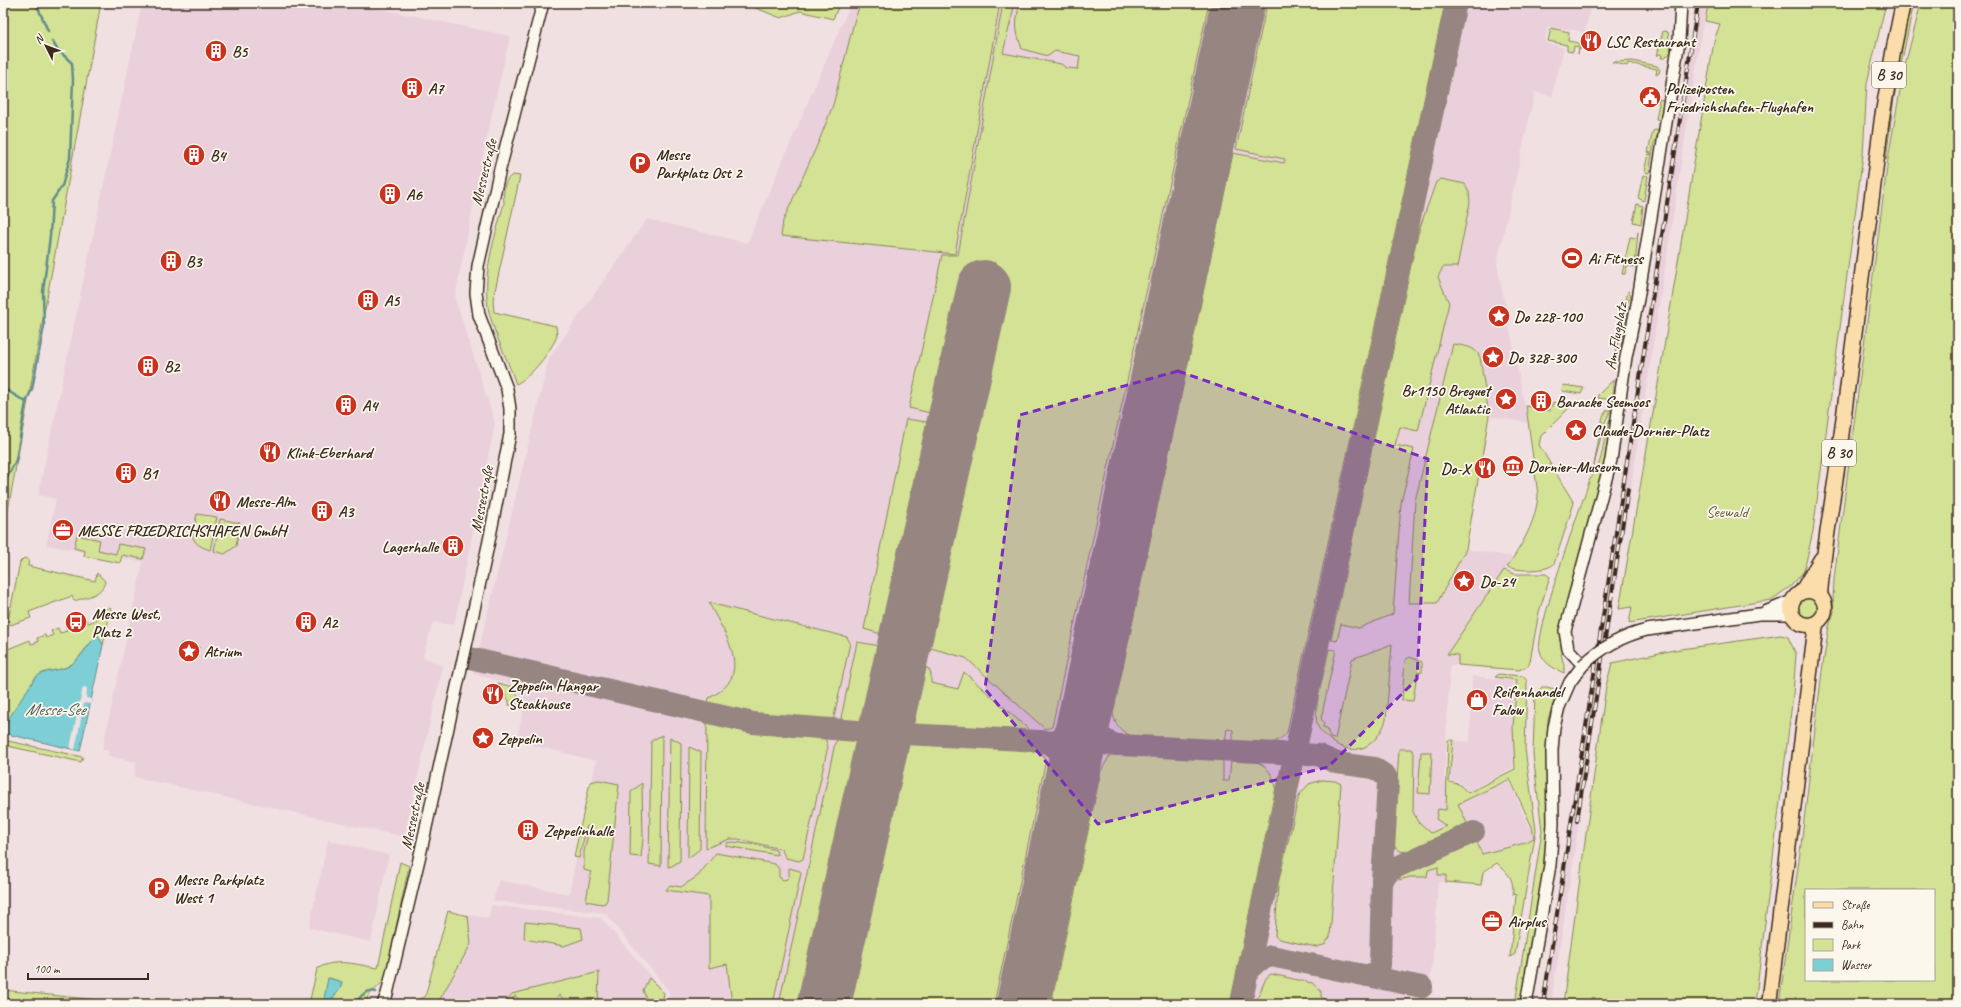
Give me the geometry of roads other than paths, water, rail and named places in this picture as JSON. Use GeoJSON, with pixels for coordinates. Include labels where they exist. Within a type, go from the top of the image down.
{"type":"FeatureCollection","features":[{"type":"Feature","properties":{"kind":"main road","name":"B 30"},"geometry":{"type":"LineString","coordinates":[[1769,1004],[1812,661],[1809,624],[1821,619],[1825,612],[1825,604],[1820,595],[1823,555],[1835,485],[1878,148],[1889,75],[1903,3]]}},
{"type":"Feature","properties":{"kind":"main road","name":"B 30"},"geometry":{"type":"LineString","coordinates":[[1795,602],[1823,555]]}},
{"type":"Feature","properties":{"kind":"main road"},"geometry":{"type":"LineString","coordinates":[[1809,624],[1796,620],[1795,602],[1810,590],[1820,595]]}},
{"type":"Feature","properties":{"kind":"street","name":"Messestraße"},"geometry":{"type":"LineString","coordinates":[[383,1004],[387,994],[420,855],[489,541],[510,434],[510,409],[507,389],[479,315],[476,293],[478,266],[502,161],[543,3]]}},
{"type":"Feature","properties":{"kind":"street","name":"Am Flugplatz"},"geometry":{"type":"LineString","coordinates":[[1583,665],[1568,649],[1565,631],[1611,460],[1626,357],[1639,292],[1679,41],[1682,3]]}},
{"type":"Feature","properties":{"kind":"street"},"geometry":{"type":"LineString","coordinates":[[1526,1004],[1550,865],[1554,824],[1552,750],[1554,727],[1559,707],[1570,682],[1583,665],[1595,653],[1620,638],[1647,630],[1759,614],[1795,602]]}},
{"type":"Feature","properties":{"kind":"water","name":"Messe-See"},"geometry":{"type":"Polygon","coordinates":[[[98,635],[103,645],[80,751],[3,733],[9,718],[35,678],[43,673],[63,669],[72,664],[98,635]]]}},
{"type":"Feature","properties":{"kind":"water"},"geometry":{"type":"Polygon","coordinates":[[[181,643],[199,647],[197,655],[180,651],[181,643]]]}},
{"type":"Feature","properties":{"kind":"water"},"geometry":{"type":"Polygon","coordinates":[[[328,978],[342,982],[340,989],[328,1004],[323,1004],[328,978]]]}},
{"type":"Feature","properties":{"kind":"waterway"},"geometry":{"type":"LineString","coordinates":[[36,3],[48,31]]}},
{"type":"Feature","properties":{"kind":"waterway"},"geometry":{"type":"LineString","coordinates":[[3,486],[16,460],[26,402],[32,389],[44,326],[43,292],[50,236],[52,201],[62,186],[70,158],[73,80],[72,63],[57,49],[52,41]]}},
{"type":"Feature","properties":{"kind":"waterway"},"geometry":{"type":"LineString","coordinates":[[3,388],[26,402]]}},
{"type":"Feature","properties":{"kind":"waterway"},"geometry":{"type":"LineString","coordinates":[[354,1004],[363,994],[372,991],[376,992]]}},
{"type":"Feature","properties":{"kind":"waterway"},"geometry":{"type":"LineString","coordinates":[[3,1003],[8,1004]]}},
{"type":"Feature","properties":{"kind":"railway"},"geometry":{"type":"LineString","coordinates":[[1543,1004],[1698,3]]}},
{"type":"Feature","properties":{"kind":"railway"},"geometry":{"type":"LineString","coordinates":[[1577,821],[1628,489]]}},
{"type":"Feature","properties":{"kind":"place","name":"LSC Restaurant"},"geometry":{"type":"Point","coordinates":[1591,41]}},
{"type":"Feature","properties":{"kind":"place","name":"B5"},"geometry":{"type":"Point","coordinates":[216,51]}},
{"type":"Feature","properties":{"kind":"place","name":"A7"},"geometry":{"type":"Point","coordinates":[412,88]}},
{"type":"Feature","properties":{"kind":"place","name":"Polizeiposten Friedrichshafen-Flughafen"},"geometry":{"type":"Point","coordinates":[1650,97]}},
{"type":"Feature","properties":{"kind":"place","name":"B4"},"geometry":{"type":"Point","coordinates":[194,155]}},
{"type":"Feature","properties":{"kind":"place","name":"Messe Parkplatz Ost 2"},"geometry":{"type":"Point","coordinates":[640,163]}},
{"type":"Feature","properties":{"kind":"place","name":"A6"},"geometry":{"type":"Point","coordinates":[390,194]}},
{"type":"Feature","properties":{"kind":"place","name":"Ai Fitness"},"geometry":{"type":"Point","coordinates":[1572,258]}},
{"type":"Feature","properties":{"kind":"place","name":"B3"},"geometry":{"type":"Point","coordinates":[171,261]}},
{"type":"Feature","properties":{"kind":"place","name":"A5"},"geometry":{"type":"Point","coordinates":[368,300]}},
{"type":"Feature","properties":{"kind":"place","name":"Do 228-100"},"geometry":{"type":"Point","coordinates":[1499,316]}},
{"type":"Feature","properties":{"kind":"place","name":"Do 328-300"},"geometry":{"type":"Point","coordinates":[1493,357]}},
{"type":"Feature","properties":{"kind":"place","name":"B2"},"geometry":{"type":"Point","coordinates":[148,366]}},
{"type":"Feature","properties":{"kind":"place","name":"Br1150 Breguet Atlantic"},"geometry":{"type":"Point","coordinates":[1506,399]}},
{"type":"Feature","properties":{"kind":"place","name":"Baracke Seemoos"},"geometry":{"type":"Point","coordinates":[1541,401]}},
{"type":"Feature","properties":{"kind":"place","name":"A4"},"geometry":{"type":"Point","coordinates":[346,405]}},
{"type":"Feature","properties":{"kind":"place","name":"Claude-Dornier-Platz"},"geometry":{"type":"Point","coordinates":[1576,430]}},
{"type":"Feature","properties":{"kind":"place","name":"Klink-Eberhard"},"geometry":{"type":"Point","coordinates":[270,452]}},
{"type":"Feature","properties":{"kind":"place","name":"Dornier-Museum"},"geometry":{"type":"Point","coordinates":[1513,466]}},
{"type":"Feature","properties":{"kind":"place","name":"Do-X"},"geometry":{"type":"Point","coordinates":[1485,468]}},
{"type":"Feature","properties":{"kind":"place","name":"B1"},"geometry":{"type":"Point","coordinates":[126,473]}},
{"type":"Feature","properties":{"kind":"place","name":"Messe-Alm"},"geometry":{"type":"Point","coordinates":[220,501]}},
{"type":"Feature","properties":{"kind":"place","name":"A3"},"geometry":{"type":"Point","coordinates":[322,511]}},
{"type":"Feature","properties":{"kind":"place","name":"MESSE FRIEDRICHSHAFEN GmbH"},"geometry":{"type":"Point","coordinates":[63,530]}},
{"type":"Feature","properties":{"kind":"place","name":"Lagerhalle"},"geometry":{"type":"Point","coordinates":[453,546]}},
{"type":"Feature","properties":{"kind":"place","name":"Do-24"},"geometry":{"type":"Point","coordinates":[1464,581]}},
{"type":"Feature","properties":{"kind":"place","name":"Messe West, Platz 2"},"geometry":{"type":"Point","coordinates":[76,622]}},
{"type":"Feature","properties":{"kind":"place","name":"A2"},"geometry":{"type":"Point","coordinates":[306,622]}},
{"type":"Feature","properties":{"kind":"place","name":"Atrium"},"geometry":{"type":"Point","coordinates":[189,651]}},
{"type":"Feature","properties":{"kind":"place","name":"Zeppelin Hangar Steakhouse"},"geometry":{"type":"Point","coordinates":[493,694]}},
{"type":"Feature","properties":{"kind":"place","name":"Reifenhandel Falow"},"geometry":{"type":"Point","coordinates":[1477,700]}},
{"type":"Feature","properties":{"kind":"place","name":"Zeppelin"},"geometry":{"type":"Point","coordinates":[483,738]}},
{"type":"Feature","properties":{"kind":"place","name":"Zeppelinhalle"},"geometry":{"type":"Point","coordinates":[528,830]}},
{"type":"Feature","properties":{"kind":"place","name":"Messe Parkplatz West 1"},"geometry":{"type":"Point","coordinates":[159,888]}},
{"type":"Feature","properties":{"kind":"place","name":"Airplus"},"geometry":{"type":"Point","coordinates":[1492,921]}},
{"type":"Feature","properties":{"kind":"park label","name":"Seewald"},"geometry":{"type":"Point","coordinates":[1727,511]}}]}
